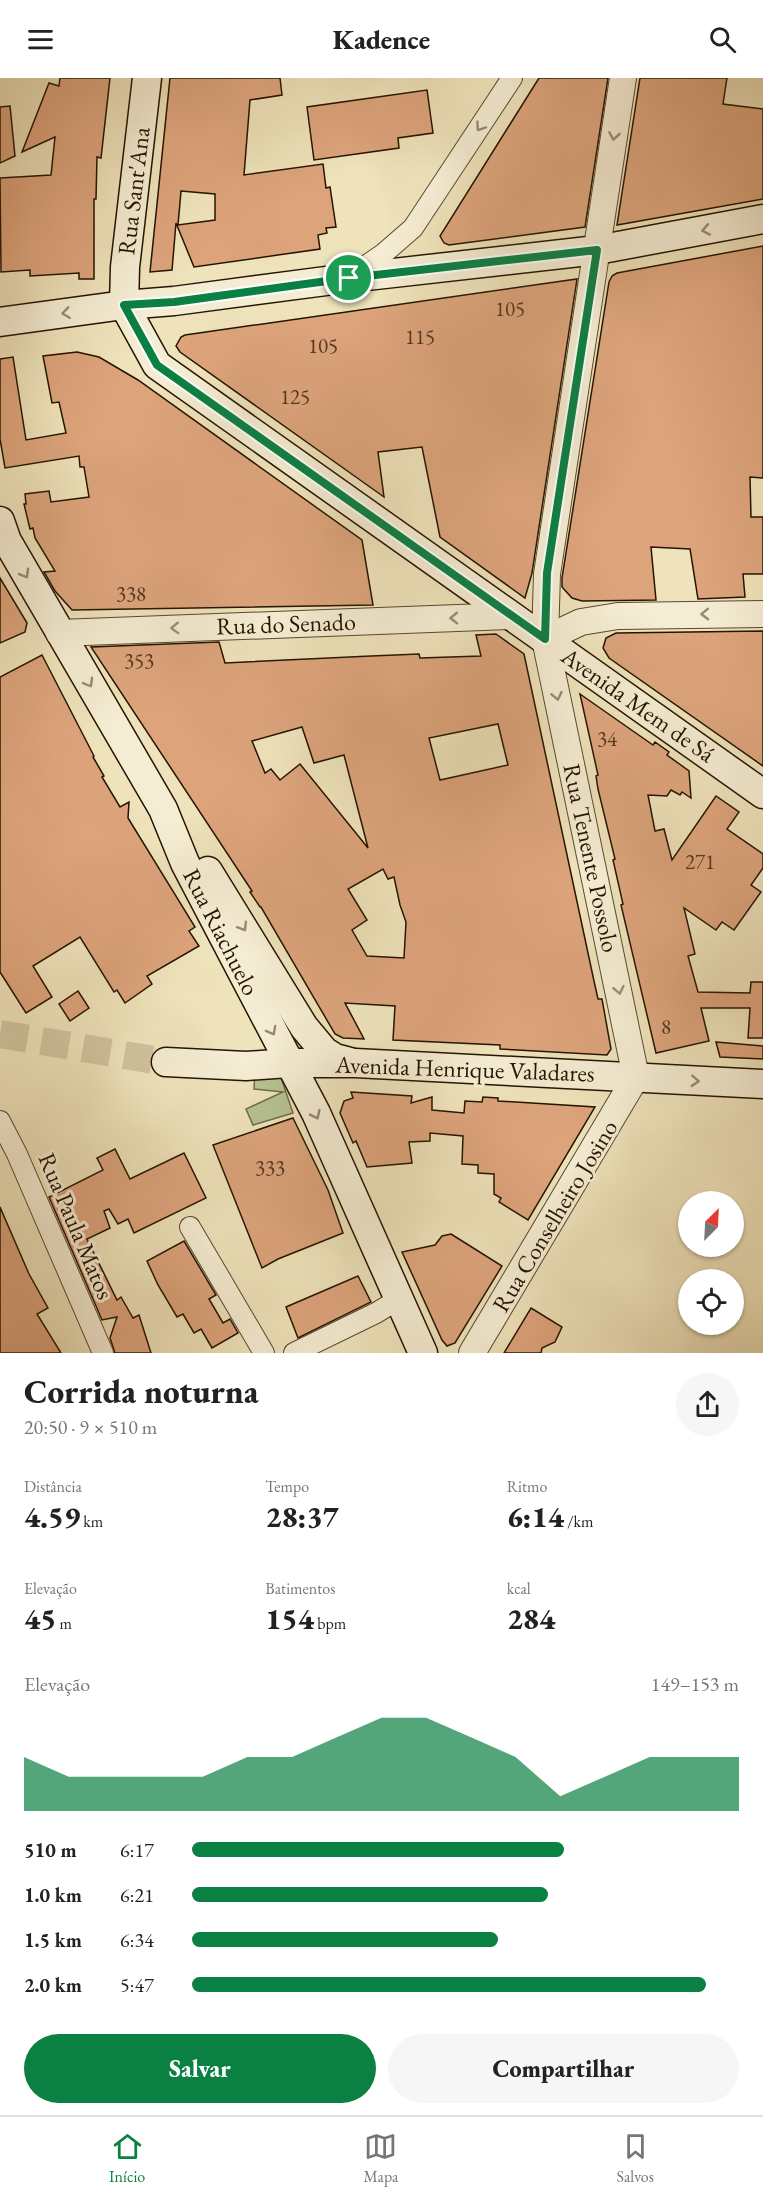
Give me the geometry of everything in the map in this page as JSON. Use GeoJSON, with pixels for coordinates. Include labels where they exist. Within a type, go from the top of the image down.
{"type":"FeatureCollection","features":[{"type":"Feature","properties":{"kind":"main road","name":"Rua Sant'Ana"},"geometry":{"type":"LineString","coordinates":[[124,305],[124,267],[147,78]]}},
{"type":"Feature","properties":{"kind":"main road"},"geometry":{"type":"LineString","coordinates":[[0,322],[124,305],[174,302],[349,278],[597,250],[763,219]]}},
{"type":"Feature","properties":{"kind":"main road","name":"Avenida Mem de Sá"},"geometry":{"type":"LineString","coordinates":[[124,305],[157,365],[763,794]]}},
{"type":"Feature","properties":{"kind":"main road","name":"Rua Riachuelo"},"geometry":{"type":"LineString","coordinates":[[0,521],[6,541],[163,809],[185,863],[316,1113],[423,1348]]}},
{"type":"Feature","properties":{"kind":"main road"},"geometry":{"type":"LineString","coordinates":[[163,809],[196,853],[304,1027],[324,1051],[335,1058],[356,1063]]}},
{"type":"Feature","properties":{"kind":"main road","name":"Avenida Henrique Valadares"},"geometry":{"type":"LineString","coordinates":[[166,1062],[246,1066],[289,1063],[356,1063],[763,1084]]}},
{"type":"Feature","properties":{"kind":"street"},"geometry":{"type":"LineString","coordinates":[[349,278],[383,254],[413,228],[512,78]]}},
{"type":"Feature","properties":{"kind":"street","name":"Rua Tenente Possolo"},"geometry":{"type":"LineString","coordinates":[[623,78],[547,573],[545,639],[636,1077]]}},
{"type":"Feature","properties":{"kind":"street"},"geometry":{"type":"LineString","coordinates":[[545,639],[581,622],[618,616],[763,614]]}},
{"type":"Feature","properties":{"kind":"street","name":"Rua do Senado"},"geometry":{"type":"LineString","coordinates":[[59,633],[512,616]]}},
{"type":"Feature","properties":{"kind":"street","name":"Rua Conselheiro Josino"},"geometry":{"type":"LineString","coordinates":[[474,1352],[636,1077]]}},
{"type":"Feature","properties":{"kind":"street","name":"Rua Paula Matos"},"geometry":{"type":"LineString","coordinates":[[0,1121],[17,1154],[103,1353]]}},
{"type":"Feature","properties":{"kind":"street"},"geometry":{"type":"LineString","coordinates":[[190,1227],[264,1353]]}},
{"type":"Feature","properties":{"kind":"street"},"geometry":{"type":"LineString","coordinates":[[294,1353],[376,1313],[399,1299]]}},
{"type":"Feature","properties":{"kind":"green space"},"geometry":{"type":"Polygon","coordinates":[[[255,1069],[278,1069],[293,1113],[253,1125],[246,1109],[283,1092],[254,1089],[255,1069]]]}},
{"type":"Feature","properties":{"kind":"building"},"geometry":{"type":"Polygon","coordinates":[[[60,78],[110,78],[101,158],[97,157],[96,199],[94,199],[94,279],[79,279],[79,273],[30,276],[30,270],[1,272],[0,178],[51,175],[55,137],[22,152],[49,83],[59,86],[60,78]]]}},
{"type":"Feature","properties":{"kind":"building"},"geometry":{"type":"Polygon","coordinates":[[[170,78],[280,78],[282,95],[250,100],[244,175],[323,164],[326,188],[330,187],[336,227],[326,228],[327,233],[318,235],[320,249],[194,267],[176,223],[172,270],[150,272],[170,78]],[[181,191],[178,225],[215,220],[215,194],[181,191]]]}},
{"type":"Feature","properties":{"kind":"building"},"geometry":{"type":"Polygon","coordinates":[[[539,78],[608,78],[585,227],[449,245],[444,243],[440,236],[539,78]]]}},
{"type":"Feature","properties":{"kind":"building"},"geometry":{"type":"Polygon","coordinates":[[[640,78],[727,78],[723,104],[763,109],[763,199],[617,225],[640,78]]]}},
{"type":"Feature","properties":{"kind":"building"},"geometry":{"type":"Polygon","coordinates":[[[427,90],[433,133],[398,138],[399,148],[314,160],[307,107],[427,90]]]}},
{"type":"Feature","properties":{"kind":"building"},"geometry":{"type":"Polygon","coordinates":[[[10,106],[15,156],[0,163],[0,107],[10,106]]]}},
{"type":"Feature","properties":{"kind":"building"},"geometry":{"type":"Polygon","coordinates":[[[763,246],[763,478],[750,477],[751,517],[763,517],[763,574],[743,574],[745,597],[698,599],[690,549],[651,547],[656,600],[582,601],[572,598],[562,587],[562,578],[609,282],[612,276],[617,273],[763,246]]]}},
{"type":"Feature","properties":{"kind":"building"},"geometry":{"type":"Polygon","coordinates":[[[577,279],[532,573],[525,598],[440,537],[422,447],[378,452],[384,497],[180,352],[176,346],[181,337],[185,335],[577,279]]]}},
{"type":"Feature","properties":{"kind":"building"},"geometry":{"type":"Polygon","coordinates":[[[77,352],[99,357],[138,380],[362,540],[373,605],[72,610],[55,591],[44,572],[55,571],[35,538],[33,528],[30,529],[24,504],[26,504],[25,494],[49,491],[51,502],[89,497],[84,467],[80,467],[79,456],[5,468],[0,439],[0,359],[13,357],[26,440],[66,433],[59,402],[52,403],[43,356],[77,352]]]}},
{"type":"Feature","properties":{"kind":"building"},"geometry":{"type":"Polygon","coordinates":[[[0,578],[27,623],[25,632],[0,643],[0,578]]]}},
{"type":"Feature","properties":{"kind":"building"},"geometry":{"type":"Polygon","coordinates":[[[763,631],[763,766],[609,658],[603,648],[606,638],[616,633],[763,631]]]}},
{"type":"Feature","properties":{"kind":"building"},"geometry":{"type":"Polygon","coordinates":[[[496,634],[524,654],[598,999],[602,999],[611,1049],[607,1055],[500,1049],[500,1045],[393,1040],[395,1006],[345,1003],[364,1039],[343,1038],[335,1034],[250,892],[252,891],[91,647],[219,642],[225,663],[419,654],[420,658],[481,656],[476,635],[496,634]],[[498,724],[429,738],[440,780],[508,765],[498,724]],[[302,727],[252,741],[265,773],[271,769],[280,780],[300,764],[368,848],[344,755],[314,763],[302,727]],[[383,869],[348,889],[367,920],[352,930],[367,956],[404,958],[406,922],[394,877],[388,879],[383,869]]]}},
{"type":"Feature","properties":{"kind":"building"},"geometry":{"type":"Polygon","coordinates":[[[42,655],[104,776],[102,777],[120,807],[129,802],[128,818],[195,927],[189,931],[199,946],[147,976],[152,984],[125,1003],[117,990],[114,992],[80,937],[33,966],[52,997],[26,1013],[0,972],[0,677],[42,655]]]}},
{"type":"Feature","properties":{"kind":"building"},"geometry":{"type":"Polygon","coordinates":[[[580,694],[653,745],[655,742],[669,752],[667,755],[689,771],[691,798],[682,792],[680,795],[671,790],[667,796],[648,795],[655,831],[664,829],[672,860],[716,796],[739,812],[727,829],[763,854],[763,868],[751,885],[761,892],[734,930],[722,922],[716,930],[684,908],[695,954],[688,956],[698,992],[750,993],[751,982],[763,982],[763,1038],[748,1038],[750,1008],[701,1008],[709,1041],[656,1053],[621,905],[623,904],[613,860],[615,859],[598,789],[596,776],[598,775],[580,694]]]}},
{"type":"Feature","properties":{"kind":"building"},"geometry":{"type":"Polygon","coordinates":[[[78,991],[89,1008],[70,1021],[59,1004],[78,991]]]}},
{"type":"Feature","properties":{"kind":"building"},"geometry":{"type":"Polygon","coordinates":[[[716,1042],[763,1046],[763,1059],[720,1057],[716,1042]]]}},
{"type":"Feature","properties":{"kind":"building"},"geometry":{"type":"Polygon","coordinates":[[[351,1092],[412,1096],[411,1103],[432,1097],[432,1110],[464,1113],[465,1101],[482,1102],[483,1097],[498,1098],[498,1101],[595,1107],[528,1220],[499,1202],[501,1198],[494,1194],[494,1174],[478,1173],[478,1165],[462,1164],[463,1136],[430,1133],[430,1141],[409,1142],[412,1163],[367,1167],[340,1113],[344,1101],[353,1098],[351,1092]]]}},
{"type":"Feature","properties":{"kind":"building"},"geometry":{"type":"Polygon","coordinates":[[[293,1118],[328,1190],[343,1233],[278,1259],[262,1268],[213,1145],[293,1118]]]}},
{"type":"Feature","properties":{"kind":"building"},"geometry":{"type":"Polygon","coordinates":[[[115,1149],[130,1179],[184,1153],[206,1198],[134,1233],[128,1219],[118,1224],[109,1209],[104,1211],[110,1228],[87,1239],[117,1300],[121,1297],[133,1318],[139,1315],[151,1353],[115,1353],[110,1338],[117,1317],[102,1320],[49,1197],[103,1170],[97,1158],[115,1149]]]}},
{"type":"Feature","properties":{"kind":"building"},"geometry":{"type":"Polygon","coordinates":[[[0,1207],[29,1274],[48,1308],[37,1314],[61,1353],[0,1353],[0,1207]]]}},
{"type":"Feature","properties":{"kind":"building"},"geometry":{"type":"Polygon","coordinates":[[[451,1234],[502,1266],[455,1343],[447,1346],[442,1340],[402,1252],[435,1245],[442,1236],[451,1234]]]}},
{"type":"Feature","properties":{"kind":"building"},"geometry":{"type":"Polygon","coordinates":[[[184,1241],[216,1295],[209,1299],[223,1323],[230,1319],[238,1333],[212,1348],[201,1329],[194,1333],[183,1314],[177,1317],[147,1261],[184,1241]]]}},
{"type":"Feature","properties":{"kind":"building"},"geometry":{"type":"Polygon","coordinates":[[[358,1276],[371,1302],[298,1338],[286,1307],[358,1276]]]}},
{"type":"Feature","properties":{"kind":"building"},"geometry":{"type":"Polygon","coordinates":[[[531,1308],[562,1327],[555,1342],[542,1348],[541,1353],[504,1353],[531,1308]]]}},
{"type":"Feature","properties":{"kind":"tunnel"},"geometry":{"type":"LineString","coordinates":[[0,1034],[166,1062]]}},
{"type":"Feature","properties":{"kind":"route"},"geometry":{"type":"LineString","coordinates":[[597,250],[547,573],[545,639],[157,365],[124,305],[174,302],[349,278],[597,250]]}}]}
